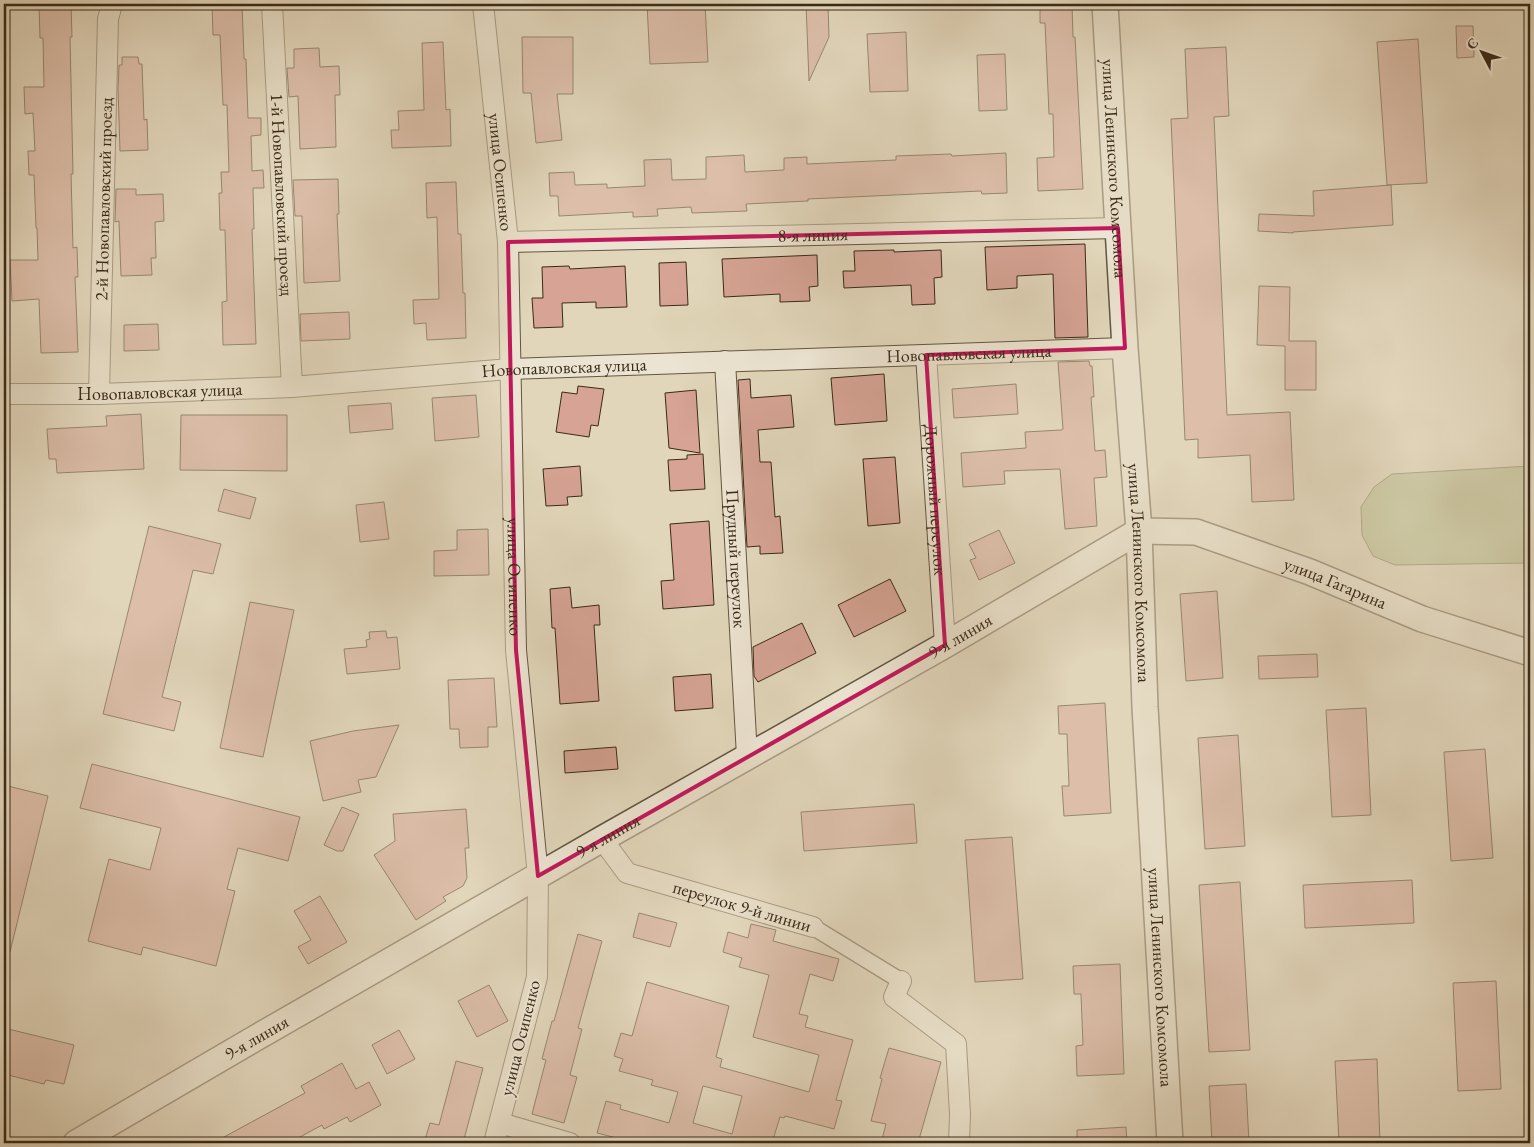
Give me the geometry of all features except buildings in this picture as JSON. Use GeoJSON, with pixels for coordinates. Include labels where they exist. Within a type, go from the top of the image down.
{"type":"FeatureCollection","features":[{"type":"Feature","properties":{"kind":"street","name":"2-й Новопавловский проезд"},"geometry":{"type":"LineString","coordinates":[[99,394],[108,19],[112,4]]}},
{"type":"Feature","properties":{"kind":"street","name":"1-й Новопавловский проезд"},"geometry":{"type":"LineString","coordinates":[[272,4],[292,387]]}},
{"type":"Feature","properties":{"kind":"street","name":"улица Осипенко"},"geometry":{"type":"LineString","coordinates":[[483,4],[508,242],[516,650],[538,876],[537,977],[494,1143]]}},
{"type":"Feature","properties":{"kind":"street","name":"улица Ленинского Комсомола"},"geometry":{"type":"LineString","coordinates":[[1105,4],[1125,348],[1139,531],[1145,707],[1170,1143]]}},
{"type":"Feature","properties":{"kind":"street","name":"8-я линия"},"geometry":{"type":"LineString","coordinates":[[508,242],[1118,228]]}},
{"type":"Feature","properties":{"kind":"street","name":"Новопавловская улица"},"geometry":{"type":"LineString","coordinates":[[4,394],[99,394],[292,387],[510,369],[1125,348]]}},
{"type":"Feature","properties":{"kind":"street","name":"Дорожный переулок"},"geometry":{"type":"LineString","coordinates":[[926,355],[945,645]]}},
{"type":"Feature","properties":{"kind":"street","name":"Прудный переулок"},"geometry":{"type":"LineString","coordinates":[[725,361],[746,756]]}},
{"type":"Feature","properties":{"kind":"street","name":"9-я линия"},"geometry":{"type":"LineString","coordinates":[[76,1143],[746,756],[945,645],[1139,531]]}},
{"type":"Feature","properties":{"kind":"street","name":"улица Гагарина"},"geometry":{"type":"LineString","coordinates":[[1139,531],[1196,532],[1310,572],[1422,618],[1530,653]]}},
{"type":"Feature","properties":{"kind":"street","name":"переулок 9-й линии"},"geometry":{"type":"LineString","coordinates":[[602,839],[627,873],[813,927],[901,981],[894,998],[956,1044],[960,1114],[959,1143]]}},
{"type":"Feature","properties":{"kind":"street"},"geometry":{"type":"LineString","coordinates":[[500,1122],[570,1143]]}},
{"type":"Feature","properties":{"kind":"highlighted area"},"geometry":{"type":"Polygon","coordinates":[[[1118,228],[1125,348],[926,355],[945,645],[538,876],[516,650],[508,242],[1118,228]]]}},
{"type":"Feature","properties":{"kind":"green space"},"geometry":{"type":"Polygon","coordinates":[[[1530,466],[1530,563],[1395,565],[1373,556],[1362,535],[1361,507],[1374,487],[1392,474],[1530,466]]]}}]}
